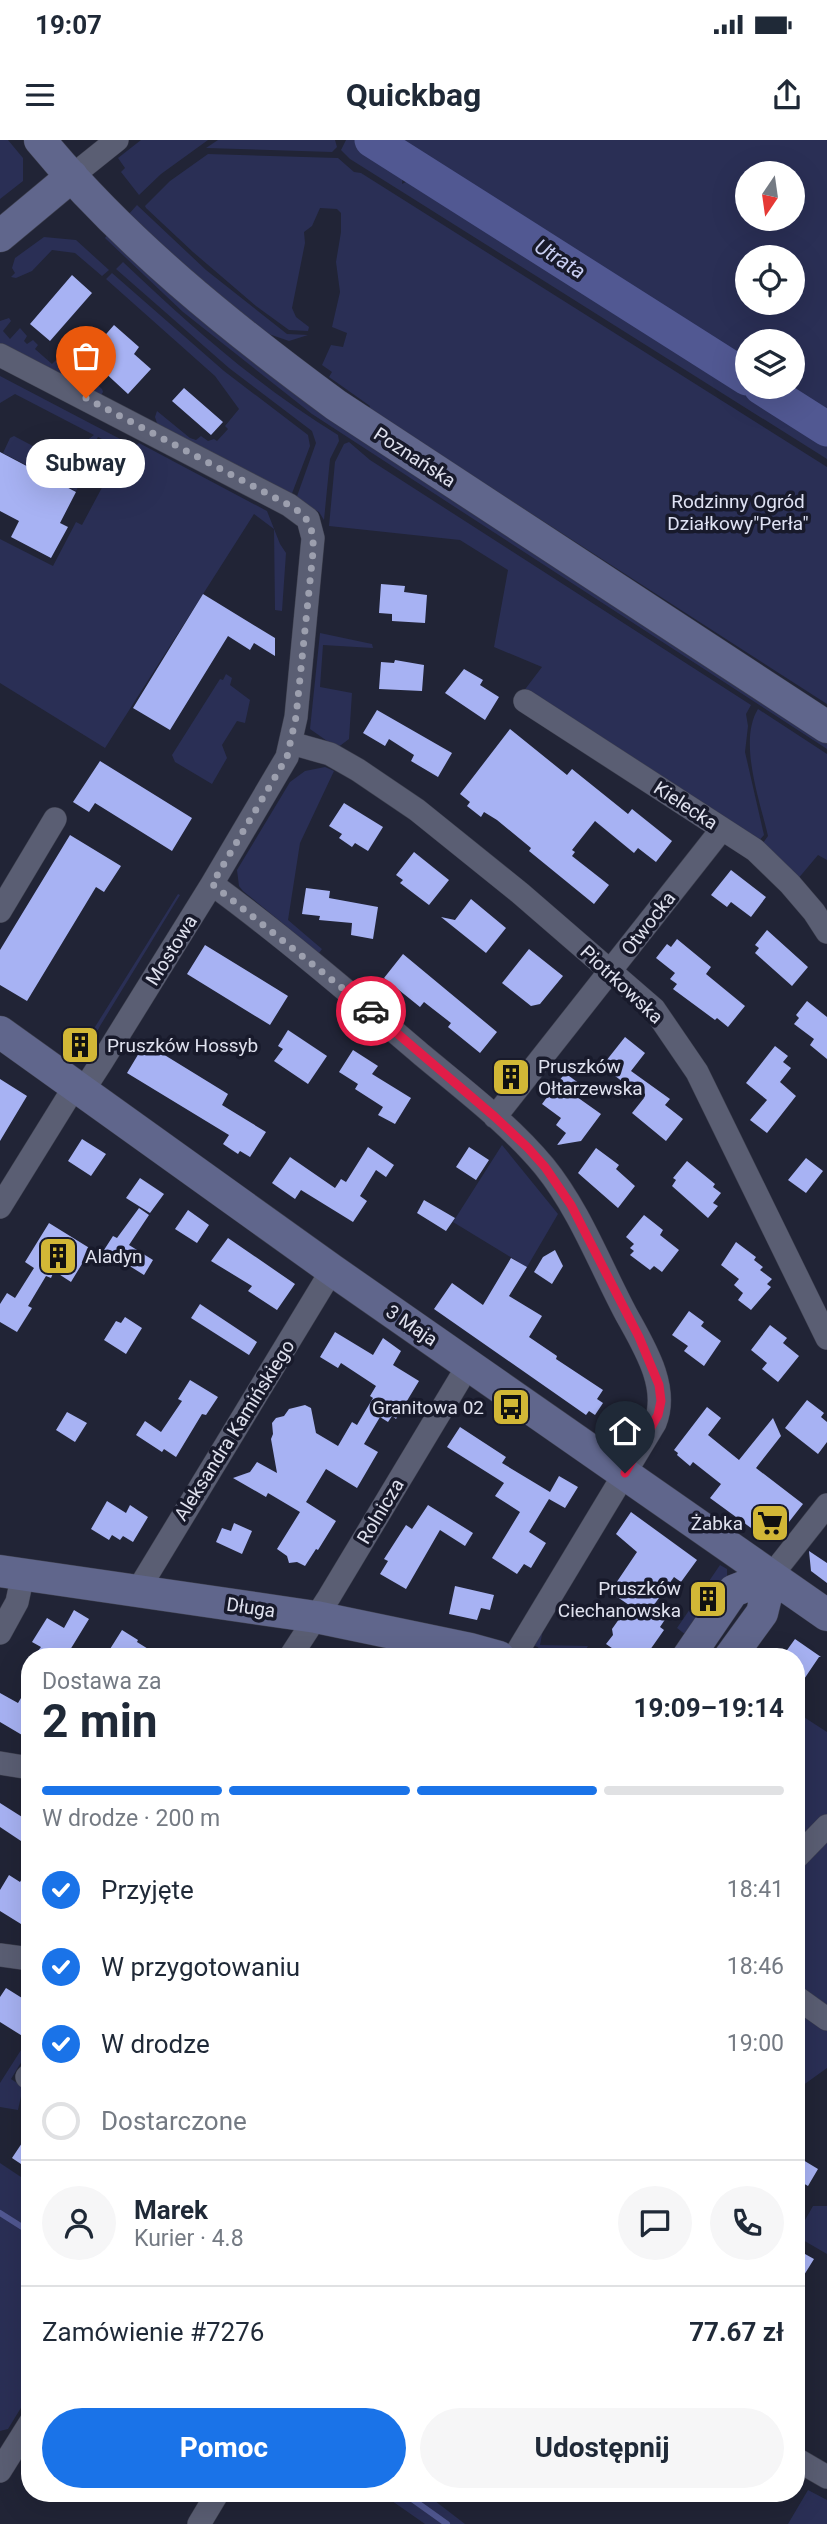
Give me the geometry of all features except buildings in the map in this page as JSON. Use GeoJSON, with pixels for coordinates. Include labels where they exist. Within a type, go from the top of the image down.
{"type":"FeatureCollection","features":[{"type":"Feature","properties":{"kind":"street","name":"Poznańska"},"geometry":{"type":"LineString","coordinates":[[40,140],[119,224],[210,308],[292,373],[336,405],[827,727]]}},
{"type":"Feature","properties":{"kind":"street"},"geometry":{"type":"LineString","coordinates":[[0,236],[117,140]]}},
{"type":"Feature","properties":{"kind":"street","name":"Mostowa"},"geometry":{"type":"LineString","coordinates":[[0,355],[289,505],[308,519],[313,531],[296,717],[287,757],[101,1063],[88,1083],[69,1094],[0,1207]]}},
{"type":"Feature","properties":{"kind":"street","name":"Kielecka"},"geometry":{"type":"LineString","coordinates":[[525,701],[755,850],[814,912],[827,932]]}},
{"type":"Feature","properties":{"kind":"street","name":"Piotrkowska"},"geometry":{"type":"LineString","coordinates":[[291,743],[330,754],[417,810],[520,893],[654,1009],[697,1072],[827,1338]]}},
{"type":"Feature","properties":{"kind":"street"},"geometry":{"type":"LineString","coordinates":[[0,911],[55,819]]}},
{"type":"Feature","properties":{"kind":"street","name":"Otwocka"},"geometry":{"type":"LineString","coordinates":[[495,1117],[722,829]]}},
{"type":"Feature","properties":{"kind":"street"},"geometry":{"type":"LineString","coordinates":[[212,884],[360,1002],[495,1117],[545,1167],[571,1205],[639,1337],[659,1385],[661,1401],[658,1415],[519,1648]]}},
{"type":"Feature","properties":{"kind":"street","name":"3 Maja"},"geometry":{"type":"LineString","coordinates":[[0,1032],[332,1270],[827,1615]]}},
{"type":"Feature","properties":{"kind":"street","name":"Aleksandra Kamińskiego"},"geometry":{"type":"LineString","coordinates":[[138,1590],[332,1270]]}},
{"type":"Feature","properties":{"kind":"street","name":"Rolnicza"},"geometry":{"type":"LineString","coordinates":[[296,1648],[469,1364]]}},
{"type":"Feature","properties":{"kind":"street"},"geometry":{"type":"LineString","coordinates":[[737,1648],[762,1614],[771,1576],[827,1505]]}},
{"type":"Feature","properties":{"kind":"street"},"geometry":{"type":"LineString","coordinates":[[0,1633],[18,1602],[11,1573]]}},
{"type":"Feature","properties":{"kind":"street","name":"Długa"},"geometry":{"type":"LineString","coordinates":[[11,1573],[316,1617],[465,1648]]}},
{"type":"Feature","properties":{"kind":"street"},"geometry":{"type":"LineString","coordinates":[[694,1648],[733,1591],[771,1576]]}},
{"type":"Feature","properties":{"kind":"street"},"geometry":{"type":"LineString","coordinates":[[0,1763],[21,1766]]}},
{"type":"Feature","properties":{"kind":"street"},"geometry":{"type":"LineString","coordinates":[[805,1849],[827,1826]]}},
{"type":"Feature","properties":{"kind":"street"},"geometry":{"type":"LineString","coordinates":[[0,1955],[21,1958]]}},
{"type":"Feature","properties":{"kind":"street"},"geometry":{"type":"LineString","coordinates":[[805,2003],[827,2019]]}},
{"type":"Feature","properties":{"kind":"street"},"geometry":{"type":"LineString","coordinates":[[2,2463],[21,2436]]}},
{"type":"Feature","properties":{"kind":"street"},"geometry":{"type":"LineString","coordinates":[[805,2464],[827,2477]]}},
{"type":"Feature","properties":{"kind":"street"},"geometry":{"type":"LineString","coordinates":[[199,2524],[212,2502]]}},
{"type":"Feature","properties":{"kind":"green space"},"geometry":{"type":"Polygon","coordinates":[[[0,140],[8,140],[23,158],[23,181],[0,199],[0,140]]]}},
{"type":"Feature","properties":{"kind":"green space"},"geometry":{"type":"Polygon","coordinates":[[[141,140],[208,140],[161,174],[139,195],[121,172],[125,168],[118,158],[141,140]]]}},
{"type":"Feature","properties":{"kind":"green space"},"geometry":{"type":"Polygon","coordinates":[[[218,140],[335,140],[337,147],[332,152],[206,148],[218,140]]]}},
{"type":"Feature","properties":{"kind":"green space"},"geometry":{"type":"Polygon","coordinates":[[[346,140],[357,140],[397,166],[403,176],[402,184],[410,180],[425,183],[735,379],[735,399],[767,399],[827,437],[827,459],[350,159],[341,150],[346,140]]]}},
{"type":"Feature","properties":{"kind":"green space"},"geometry":{"type":"Polygon","coordinates":[[[385,140],[827,140],[827,420],[794,399],[805,399],[805,329],[735,329],[735,361],[385,140]]]}},
{"type":"Feature","properties":{"kind":"green space","name":"Rodzinny Ogród Działkowy\"Perła\""},"geometry":{"type":"Polygon","coordinates":[[[208,154],[338,158],[354,172],[361,173],[827,467],[827,704],[369,409],[370,406],[329,377],[332,372],[322,365],[331,345],[343,347],[347,333],[332,327],[340,292],[336,262],[341,213],[337,209],[320,208],[312,226],[304,232],[305,243],[292,308],[296,317],[309,327],[308,331],[289,330],[256,306],[193,252],[145,206],[170,181],[208,154]]]}},
{"type":"Feature","properties":{"kind":"green space"},"geometry":{"type":"Polygon","coordinates":[[[137,205],[206,270],[287,334],[308,335],[289,341],[260,331],[128,215],[137,205]]]}},
{"type":"Feature","properties":{"kind":"green space"},"geometry":{"type":"Polygon","coordinates":[[[108,233],[827,740],[827,749],[312,414],[183,312],[105,238],[108,233]]]}},
{"type":"Feature","properties":{"kind":"green space"},"geometry":{"type":"Polygon","coordinates":[[[44,237],[76,240],[109,270],[102,276],[75,253],[52,250],[32,271],[16,278],[11,277],[15,273],[12,268],[15,258],[44,237]]]}},
{"type":"Feature","properties":{"kind":"green space"},"geometry":{"type":"Polygon","coordinates":[[[123,262],[173,309],[253,376],[338,435],[339,441],[330,459],[324,520],[319,512],[296,499],[316,443],[312,431],[229,368],[116,269],[123,262]]]}},
{"type":"Feature","properties":{"kind":"green space"},"geometry":{"type":"Polygon","coordinates":[[[112,273],[224,371],[308,435],[310,446],[291,496],[158,426],[155,417],[157,411],[190,438],[196,440],[201,436],[208,441],[217,441],[228,429],[225,426],[239,409],[215,376],[106,279],[112,273]]]}},
{"type":"Feature","properties":{"kind":"green space"},"geometry":{"type":"Polygon","coordinates":[[[9,318],[11,321],[3,331],[10,339],[20,328],[27,336],[24,341],[27,344],[33,340],[38,345],[35,349],[52,364],[56,360],[69,370],[77,366],[102,389],[101,395],[0,345],[0,321],[9,318]]]}},
{"type":"Feature","properties":{"kind":"green space"},"geometry":{"type":"Polygon","coordinates":[[[0,376],[124,441],[120,451],[113,458],[106,460],[114,445],[98,437],[90,452],[82,448],[82,444],[94,435],[15,394],[0,403],[0,376]]]}},
{"type":"Feature","properties":{"kind":"green space"},"geometry":{"type":"Polygon","coordinates":[[[14,436],[82,472],[83,478],[76,491],[3,453],[10,438],[14,436]]]}},
{"type":"Feature","properties":{"kind":"green space"},"geometry":{"type":"Polygon","coordinates":[[[349,442],[370,460],[751,705],[746,714],[748,726],[745,752],[764,835],[757,843],[523,692],[542,667],[494,647],[508,570],[460,540],[329,526],[335,462],[344,444],[349,442]]]}},
{"type":"Feature","properties":{"kind":"green space"},"geometry":{"type":"Polygon","coordinates":[[[139,443],[267,511],[286,553],[282,611],[275,610],[274,529],[254,514],[105,748],[0,683],[0,539],[53,566],[76,522],[82,525],[106,480],[124,464],[131,449],[139,443]]]}},
{"type":"Feature","properties":{"kind":"green space"},"geometry":{"type":"Polygon","coordinates":[[[320,633],[372,644],[373,648],[323,645],[320,687],[352,693],[349,739],[337,748],[310,729],[320,633]]]}},
{"type":"Feature","properties":{"kind":"green space"},"geometry":{"type":"Polygon","coordinates":[[[226,674],[232,678],[230,685],[250,700],[245,723],[237,721],[222,745],[227,758],[212,784],[175,762],[172,755],[220,679],[223,680],[226,674]]]}},
{"type":"Feature","properties":{"kind":"green space"},"geometry":{"type":"Polygon","coordinates":[[[758,709],[827,754],[827,860],[818,855],[797,880],[760,847],[768,836],[750,754],[752,722],[758,709]]]}},
{"type":"Feature","properties":{"kind":"green space"},"geometry":{"type":"Polygon","coordinates":[[[325,767],[334,771],[300,843],[288,920],[322,949],[319,953],[243,891],[239,886],[237,870],[290,782],[305,771],[325,767]]]}},
{"type":"Feature","properties":{"kind":"green space"},"geometry":{"type":"Polygon","coordinates":[[[178,894],[180,895],[84,1057],[75,1059],[178,894]]]}},
{"type":"Feature","properties":{"kind":"green space"},"geometry":{"type":"Polygon","coordinates":[[[502,1145],[558,1214],[527,1267],[453,1222],[502,1145]]]}},
{"type":"Feature","properties":{"kind":"green space"},"geometry":{"type":"Polygon","coordinates":[[[720,1565],[727,1569],[727,1576],[714,1595],[707,1592],[701,1601],[707,1605],[686,1635],[677,1628],[720,1565]]]}},
{"type":"Feature","properties":{"kind":"green space"},"geometry":{"type":"Polygon","coordinates":[[[543,1629],[540,1645],[588,1646],[538,1648],[532,1645],[543,1629]]]}},
{"type":"Feature","properties":{"kind":"green space"},"geometry":{"type":"Polygon","coordinates":[[[805,1718],[827,1732],[827,1817],[805,1839],[805,1718]]]}},
{"type":"Feature","properties":{"kind":"green space"},"geometry":{"type":"Polygon","coordinates":[[[827,1836],[827,2010],[805,1996],[805,1859],[827,1836]]]}},
{"type":"Feature","properties":{"kind":"green space"},"geometry":{"type":"Polygon","coordinates":[[[805,2010],[827,2026],[827,2068],[805,2084],[805,2010]]]}},
{"type":"Feature","properties":{"kind":"green space"},"geometry":{"type":"Polygon","coordinates":[[[21,2050],[21,2063],[11,2079],[21,2086],[18,2110],[0,2107],[0,2083],[21,2050]]]}},
{"type":"Feature","properties":{"kind":"green space"},"geometry":{"type":"Polygon","coordinates":[[[0,2163],[21,2177],[21,2408],[8,2429],[0,2431],[0,2163]]]}},
{"type":"Feature","properties":{"kind":"green space"},"geometry":{"type":"Polygon","coordinates":[[[813,2206],[827,2206],[827,2254],[805,2241],[805,2220],[813,2206]]]}},
{"type":"Feature","properties":{"kind":"green space"},"geometry":{"type":"Polygon","coordinates":[[[808,2490],[827,2500],[827,2524],[788,2524],[801,2502],[805,2502],[808,2490]]]}},
{"type":"Feature","properties":{"kind":"green space"},"geometry":{"type":"Polygon","coordinates":[[[393,2502],[436,2502],[465,2524],[425,2524],[393,2502]]]}},
{"type":"Feature","properties":{"kind":"waterway","name":"Utrata"},"geometry":{"type":"LineString","coordinates":[[372,140],[735,370]]}},
{"type":"Feature","properties":{"kind":"waterway","name":"Utrata"},"geometry":{"type":"LineString","coordinates":[[780,399],[827,429]]}},
{"type":"Feature","properties":{"kind":"waterway"},"geometry":{"type":"LineString","coordinates":[[0,2213],[21,2226]]}},
{"type":"Feature","properties":{"kind":"waterway"},"geometry":{"type":"LineString","coordinates":[[416,2502],[447,2524]]}},
{"type":"Feature","properties":{"kind":"way so far"},"geometry":{"type":"LineString","coordinates":[[86,398],[289,505],[308,519],[313,531],[313,552],[291,743],[281,768],[212,884],[371,1011]]}},
{"type":"Feature","properties":{"kind":"place","name":"Subway"},"geometry":{"type":"Point","coordinates":[86,398]}},
{"type":"Feature","properties":{"kind":"place","name":"Pruszków Hossyb"},"geometry":{"type":"Point","coordinates":[80,1045]}},
{"type":"Feature","properties":{"kind":"place","name":"Pruszków Ołtarzewska"},"geometry":{"type":"Point","coordinates":[511,1077]}},
{"type":"Feature","properties":{"kind":"place","name":"Aladyn"},"geometry":{"type":"Point","coordinates":[58,1256]}},
{"type":"Feature","properties":{"kind":"place","name":"Granitowa 02"},"geometry":{"type":"Point","coordinates":[511,1407]}},
{"type":"Feature","properties":{"kind":"place","name":"Żabka"},"geometry":{"type":"Point","coordinates":[770,1523]}},
{"type":"Feature","properties":{"kind":"place","name":"Pruszków Ciechanowska"},"geometry":{"type":"Point","coordinates":[708,1599]}},
{"type":"Feature","properties":{"kind":"route"},"geometry":{"type":"LineString","coordinates":[[371,1011],[528,1148],[545,1167],[571,1205],[639,1337],[659,1385],[661,1401],[655,1423],[625,1473]]}}]}
